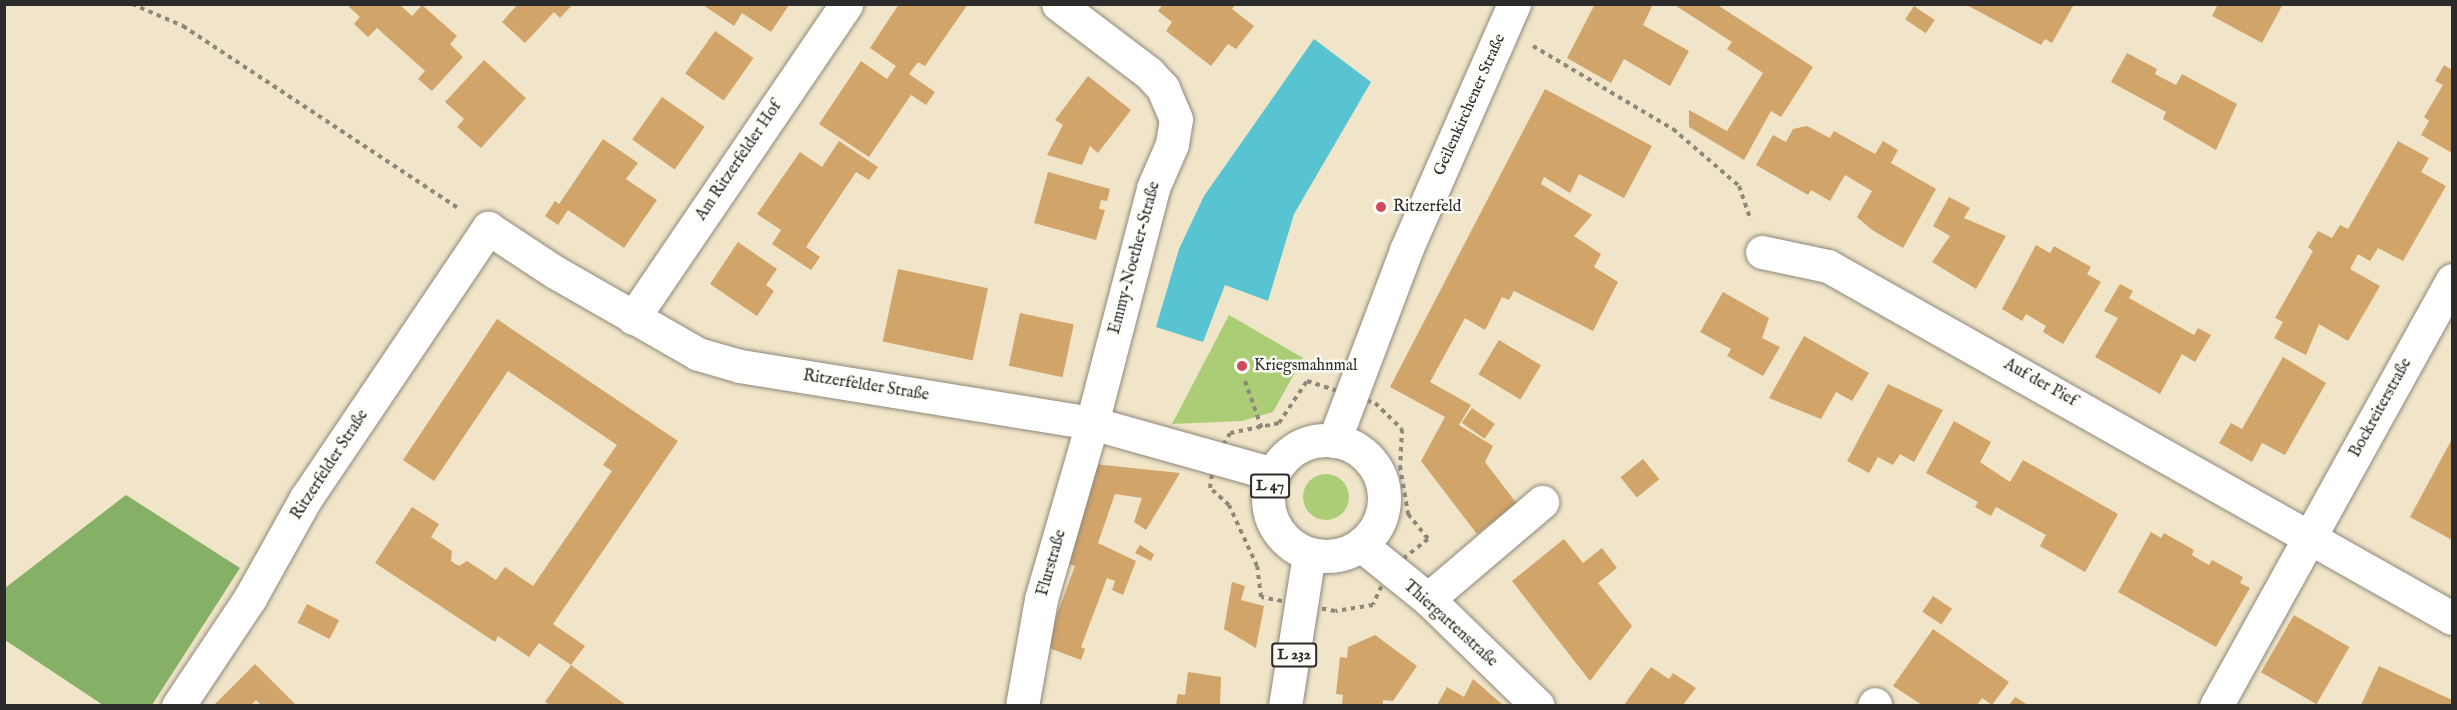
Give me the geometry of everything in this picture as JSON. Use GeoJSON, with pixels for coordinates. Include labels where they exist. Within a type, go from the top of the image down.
{"type":"FeatureCollection","features":[{"type":"Feature","properties":{"kind":"street","name":"Am Ritzerfelder Hof"},"geometry":{"type":"LineString","coordinates":[[633,318],[846,4]]}},
{"type":"Feature","properties":{"kind":"street","name":"Emmy-Noether-Straße"},"geometry":{"type":"LineString","coordinates":[[1058,4],[1149,73],[1163,88],[1176,119],[1172,144],[1152,188],[1092,423]]}},
{"type":"Feature","properties":{"kind":"street","name":"Geilenkirchener Straße"},"geometry":{"type":"LineString","coordinates":[[1334,441],[1349,395],[1406,249],[1508,17]]}},
{"type":"Feature","properties":{"kind":"street","name":"Ritzerfelder Straße"},"geometry":{"type":"LineString","coordinates":[[178,705],[250,597],[306,498],[488,228],[633,318],[698,354],[740,366],[1092,423],[1214,460],[1273,474]]}},
{"type":"Feature","properties":{"kind":"street","name":"Auf der Pief"},"geometry":{"type":"LineString","coordinates":[[1762,252],[1828,266],[2452,618]]}},
{"type":"Feature","properties":{"kind":"street","name":"Bockreiterstraße"},"geometry":{"type":"LineString","coordinates":[[2309,536],[2452,280]]}},
{"type":"Feature","properties":{"kind":"street","name":"Flurstraße"},"geometry":{"type":"LineString","coordinates":[[1022,705],[1041,599],[1092,423]]}},
{"type":"Feature","properties":{"kind":"street","name":"L 47"},"geometry":{"type":"LineString","coordinates":[[1309,554],[1291,546],[1278,531],[1269,513],[1268,493],[1273,474],[1283,458],[1298,447],[1316,441],[1334,441]]}},
{"type":"Feature","properties":{"kind":"street"},"geometry":{"type":"LineString","coordinates":[[1309,554],[1336,556],[1361,545],[1375,531],[1384,493],[1379,474],[1368,458],[1353,446],[1334,441]]}},
{"type":"Feature","properties":{"kind":"street"},"geometry":{"type":"LineString","coordinates":[[1428,599],[1542,502]]}},
{"type":"Feature","properties":{"kind":"street"},"geometry":{"type":"LineString","coordinates":[[2216,705],[2309,536]]}},
{"type":"Feature","properties":{"kind":"street","name":"Thiergartenstraße"},"geometry":{"type":"LineString","coordinates":[[1361,545],[1389,570],[1428,599],[1538,705]]}},
{"type":"Feature","properties":{"kind":"street","name":"L 232"},"geometry":{"type":"LineString","coordinates":[[1285,705],[1309,554]]}},
{"type":"Feature","properties":{"kind":"path"},"geometry":{"type":"LineString","coordinates":[[132,4],[183,26],[488,228]]}},
{"type":"Feature","properties":{"kind":"path"},"geometry":{"type":"LineString","coordinates":[[1508,17],[1672,129],[1739,186],[1762,252]]}},
{"type":"Feature","properties":{"kind":"path"},"geometry":{"type":"LineString","coordinates":[[1245,381],[1262,429]]}},
{"type":"Feature","properties":{"kind":"path"},"geometry":{"type":"LineString","coordinates":[[1307,381],[1349,395],[1375,403],[1402,429],[1400,466],[1408,514],[1428,539],[1389,570],[1373,605],[1335,611],[1261,597],[1257,566],[1233,513],[1210,488],[1214,460],[1230,433],[1262,429],[1279,423],[1307,381]]}},
{"type":"Feature","properties":{"kind":"green space"},"geometry":{"type":"Polygon","coordinates":[[[1229,315],[1303,358],[1273,412],[1242,421],[1172,424],[1229,315]]]}},
{"type":"Feature","properties":{"kind":"green space"},"geometry":{"type":"Polygon","coordinates":[[[1326,474],[1342,481],[1349,497],[1342,513],[1326,520],[1310,513],[1303,497],[1310,481],[1326,474]]]}},
{"type":"Feature","properties":{"kind":"green space"},"geometry":{"type":"Polygon","coordinates":[[[126,495],[240,568],[152,705],[103,705],[5,640],[5,588],[126,495]]]}},
{"type":"Feature","properties":{"kind":"water"},"geometry":{"type":"Polygon","coordinates":[[[1314,39],[1371,82],[1294,214],[1268,301],[1225,285],[1203,342],[1156,327],[1179,249],[1204,196],[1314,39]]]}},
{"type":"Feature","properties":{"kind":"building"},"geometry":{"type":"Polygon","coordinates":[[[346,4],[399,4],[412,16],[422,5],[457,36],[450,44],[463,57],[432,91],[418,79],[425,71],[377,28],[368,37],[354,24],[360,17],[346,4]]]}},
{"type":"Feature","properties":{"kind":"building"},"geometry":{"type":"Polygon","coordinates":[[[518,4],[573,4],[560,18],[554,12],[525,43],[502,22],[518,4]]]}},
{"type":"Feature","properties":{"kind":"building"},"geometry":{"type":"Polygon","coordinates":[[[899,4],[968,4],[925,66],[918,62],[909,74],[935,92],[926,105],[911,95],[869,157],[819,124],[861,61],[887,79],[896,66],[870,48],[899,4]]]}},
{"type":"Feature","properties":{"kind":"building"},"geometry":{"type":"Polygon","coordinates":[[[1163,4],[1236,4],[1232,9],[1254,26],[1236,49],[1228,44],[1211,66],[1166,31],[1172,22],[1158,11],[1163,4]]]}},
{"type":"Feature","properties":{"kind":"building"},"geometry":{"type":"Polygon","coordinates":[[[1595,4],[1653,4],[1643,25],[1689,51],[1670,86],[1624,59],[1611,83],[1567,58],[1595,4]]]}},
{"type":"Feature","properties":{"kind":"building"},"geometry":{"type":"Polygon","coordinates":[[[1673,4],[1716,4],[1813,67],[1781,117],[1771,111],[1744,160],[1689,127],[1689,110],[1727,131],[1763,73],[1727,49],[1732,42],[1673,4]]]}},
{"type":"Feature","properties":{"kind":"building"},"geometry":{"type":"Polygon","coordinates":[[[1965,4],[2071,4],[2073,6],[2052,43],[2045,39],[2041,45],[1965,4]]]}},
{"type":"Feature","properties":{"kind":"building"},"geometry":{"type":"Polygon","coordinates":[[[2218,4],[2283,4],[2262,43],[2212,16],[2218,4]]]}},
{"type":"Feature","properties":{"kind":"building"},"geometry":{"type":"Polygon","coordinates":[[[703,5],[789,5],[771,32],[742,13],[734,26],[703,5]]]}},
{"type":"Feature","properties":{"kind":"building"},"geometry":{"type":"Polygon","coordinates":[[[1914,6],[1935,20],[1926,33],[1905,19],[1914,6]]]}},
{"type":"Feature","properties":{"kind":"building"},"geometry":{"type":"Polygon","coordinates":[[[715,31],[754,58],[724,101],[685,74],[715,31]]]}},
{"type":"Feature","properties":{"kind":"building"},"geometry":{"type":"Polygon","coordinates":[[[2127,53],[2157,69],[2155,74],[2176,85],[2182,74],[2237,104],[2216,150],[2163,119],[2166,112],[2111,82],[2127,53]]]}},
{"type":"Feature","properties":{"kind":"building"},"geometry":{"type":"Polygon","coordinates":[[[484,60],[526,98],[481,148],[457,127],[464,119],[445,102],[484,60]]]}},
{"type":"Feature","properties":{"kind":"building"},"geometry":{"type":"Polygon","coordinates":[[[2444,65],[2452,70],[2452,153],[2421,135],[2429,121],[2424,117],[2443,85],[2435,81],[2444,65]]]}},
{"type":"Feature","properties":{"kind":"building"},"geometry":{"type":"Polygon","coordinates":[[[1088,76],[1131,110],[1098,153],[1090,146],[1082,165],[1047,155],[1063,125],[1055,120],[1088,76]]]}},
{"type":"Feature","properties":{"kind":"building"},"geometry":{"type":"Polygon","coordinates":[[[1545,89],[1652,146],[1624,198],[1579,174],[1570,193],[1544,177],[1541,184],[1592,215],[1574,236],[1601,254],[1594,267],[1618,282],[1593,331],[1514,291],[1509,300],[1502,297],[1485,330],[1465,318],[1430,382],[1471,405],[1459,425],[1493,446],[1485,462],[1517,504],[1477,534],[1421,461],[1445,417],[1390,387],[1545,89]]]}},
{"type":"Feature","properties":{"kind":"building"},"geometry":{"type":"Polygon","coordinates":[[[662,97],[705,127],[675,169],[632,140],[662,97]]]}},
{"type":"Feature","properties":{"kind":"building"},"geometry":{"type":"Polygon","coordinates":[[[1807,126],[1830,138],[1834,131],[1875,154],[1883,141],[1898,150],[1891,163],[1936,189],[1903,248],[1872,230],[1857,217],[1872,191],[1845,175],[1830,201],[1811,190],[1808,195],[1756,165],[1773,135],[1786,142],[1793,129],[1807,126]]]}},
{"type":"Feature","properties":{"kind":"building"},"geometry":{"type":"Polygon","coordinates":[[[603,139],[638,163],[626,179],[657,200],[624,248],[568,210],[558,225],[545,216],[555,201],[559,204],[603,139]]]}},
{"type":"Feature","properties":{"kind":"building"},"geometry":{"type":"Polygon","coordinates":[[[839,141],[878,167],[869,180],[856,172],[806,247],[820,257],[811,270],[772,244],[781,230],[757,214],[800,152],[822,167],[839,141]]]}},
{"type":"Feature","properties":{"kind":"building"},"geometry":{"type":"Polygon","coordinates":[[[2398,141],[2429,158],[2421,172],[2446,186],[2403,261],[2378,248],[2370,261],[2358,254],[2350,269],[2380,286],[2348,341],[2319,324],[2306,355],[2274,338],[2283,322],[2275,318],[2313,251],[2308,247],[2318,231],[2332,238],[2340,225],[2348,229],[2398,141]]]}},
{"type":"Feature","properties":{"kind":"building"},"geometry":{"type":"Polygon","coordinates":[[[1048,172],[1110,189],[1107,201],[1101,200],[1099,209],[1105,210],[1096,240],[1034,223],[1048,172]]]}},
{"type":"Feature","properties":{"kind":"building"},"geometry":{"type":"Polygon","coordinates":[[[1949,197],[1970,208],[1964,218],[2006,236],[1976,289],[1932,262],[1950,236],[1933,226],[1949,197]]]}},
{"type":"Feature","properties":{"kind":"building"},"geometry":{"type":"Polygon","coordinates":[[[738,242],[777,269],[766,285],[774,291],[757,316],[710,284],[738,242]]]}},
{"type":"Feature","properties":{"kind":"building"},"geometry":{"type":"Polygon","coordinates":[[[2036,245],[2050,253],[2054,246],[2091,267],[2087,274],[2101,282],[2063,344],[2043,332],[2046,326],[2026,314],[2022,321],[2002,309],[2036,245]]]}},
{"type":"Feature","properties":{"kind":"building"},"geometry":{"type":"Polygon","coordinates":[[[898,269],[988,288],[973,361],[883,341],[898,269]]]}},
{"type":"Feature","properties":{"kind":"building"},"geometry":{"type":"Polygon","coordinates":[[[2120,284],[2133,291],[2129,298],[2194,335],[2198,328],[2211,335],[2195,362],[2182,354],[2160,394],[2095,357],[2118,318],[2104,311],[2120,284]]]}},
{"type":"Feature","properties":{"kind":"building"},"geometry":{"type":"Polygon","coordinates":[[[1723,292],[1769,318],[1762,338],[1780,347],[1763,376],[1727,356],[1731,349],[1700,332],[1723,292]]]}},
{"type":"Feature","properties":{"kind":"building"},"geometry":{"type":"Polygon","coordinates":[[[1020,313],[1074,324],[1063,377],[1009,366],[1020,313]]]}},
{"type":"Feature","properties":{"kind":"building"},"geometry":{"type":"Polygon","coordinates":[[[497,319],[678,441],[553,624],[585,646],[571,665],[539,643],[529,657],[498,636],[495,642],[375,563],[412,507],[439,524],[431,537],[452,551],[451,561],[459,566],[467,561],[496,580],[505,567],[533,586],[612,471],[603,465],[617,445],[508,371],[434,481],[403,460],[497,319]]]}},
{"type":"Feature","properties":{"kind":"building"},"geometry":{"type":"Polygon","coordinates":[[[1804,336],[1869,373],[1852,401],[1836,392],[1821,419],[1769,398],[1804,336]]]}},
{"type":"Feature","properties":{"kind":"building"},"geometry":{"type":"Polygon","coordinates":[[[1499,340],[1541,365],[1520,400],[1478,374],[1499,340]]]}},
{"type":"Feature","properties":{"kind":"building"},"geometry":{"type":"Polygon","coordinates":[[[2283,357],[2326,383],[2285,455],[2262,443],[2252,462],[2219,443],[2231,423],[2242,429],[2283,357]]]}},
{"type":"Feature","properties":{"kind":"building"},"geometry":{"type":"Polygon","coordinates":[[[1888,384],[1943,410],[1914,462],[1900,454],[1893,465],[1878,457],[1869,473],[1847,461],[1888,384]]]}},
{"type":"Feature","properties":{"kind":"building"},"geometry":{"type":"Polygon","coordinates":[[[1472,408],[1495,424],[1485,439],[1462,423],[1472,408]]]}},
{"type":"Feature","properties":{"kind":"building"},"geometry":{"type":"Polygon","coordinates":[[[1954,421],[1991,442],[1980,462],[2010,482],[2023,460],[2118,514],[2085,572],[2040,546],[2046,535],[1996,507],[1991,516],[1975,507],[1978,502],[1926,473],[1954,421]]]}},
{"type":"Feature","properties":{"kind":"building"},"geometry":{"type":"Polygon","coordinates":[[[2452,439],[2452,540],[2410,517],[2452,439]]]}},
{"type":"Feature","properties":{"kind":"building"},"geometry":{"type":"Polygon","coordinates":[[[1643,459],[1659,479],[1637,497],[1620,477],[1643,459]]]}},
{"type":"Feature","properties":{"kind":"building"},"geometry":{"type":"Polygon","coordinates":[[[1094,464],[1180,473],[1146,530],[1134,522],[1142,498],[1115,494],[1098,543],[1136,561],[1123,595],[1112,590],[1115,581],[1107,578],[1081,647],[1085,649],[1081,660],[1049,648],[1053,625],[1075,566],[1064,562],[1094,464]]]}},
{"type":"Feature","properties":{"kind":"building"},"geometry":{"type":"Polygon","coordinates":[[[2151,532],[2161,538],[2164,533],[2194,550],[2192,555],[2200,560],[2209,565],[2212,560],[2243,577],[2240,583],[2250,588],[2216,647],[2118,592],[2151,532]]]}},
{"type":"Feature","properties":{"kind":"building"},"geometry":{"type":"Polygon","coordinates":[[[1564,539],[1583,563],[1602,548],[1617,568],[1598,583],[1632,626],[1590,681],[1512,581],[1564,539]]]}},
{"type":"Feature","properties":{"kind":"building"},"geometry":{"type":"Polygon","coordinates":[[[1140,545],[1154,554],[1151,561],[1135,553],[1140,545]]]}},
{"type":"Feature","properties":{"kind":"building"},"geometry":{"type":"Polygon","coordinates":[[[1232,582],[1245,586],[1241,600],[1264,606],[1256,648],[1224,629],[1232,582]]]}},
{"type":"Feature","properties":{"kind":"building"},"geometry":{"type":"Polygon","coordinates":[[[1933,596],[1952,609],[1941,625],[1922,612],[1933,596]]]}},
{"type":"Feature","properties":{"kind":"building"},"geometry":{"type":"Polygon","coordinates":[[[307,604],[339,620],[330,639],[297,623],[307,604]]]}},
{"type":"Feature","properties":{"kind":"building"},"geometry":{"type":"Polygon","coordinates":[[[2294,615],[2349,647],[2316,704],[2261,672],[2294,615]]]}},
{"type":"Feature","properties":{"kind":"building"},"geometry":{"type":"Polygon","coordinates":[[[1933,629],[2009,682],[1992,705],[1982,698],[1977,705],[1922,705],[1893,686],[1933,629]]]}},
{"type":"Feature","properties":{"kind":"building"},"geometry":{"type":"Polygon","coordinates":[[[1375,635],[1417,666],[1393,701],[1383,700],[1383,705],[1342,705],[1343,695],[1336,694],[1340,657],[1347,658],[1348,647],[1375,635]]]}},
{"type":"Feature","properties":{"kind":"building"},"geometry":{"type":"Polygon","coordinates":[[[255,664],[296,705],[261,705],[256,700],[251,705],[214,705],[255,664]]]}},
{"type":"Feature","properties":{"kind":"building"},"geometry":{"type":"Polygon","coordinates":[[[571,665],[626,705],[550,705],[545,702],[571,665]]]}},
{"type":"Feature","properties":{"kind":"building"},"geometry":{"type":"Polygon","coordinates":[[[2379,666],[2452,700],[2452,705],[2361,705],[2379,666]]]}},
{"type":"Feature","properties":{"kind":"building"},"geometry":{"type":"Polygon","coordinates":[[[1651,667],[1669,679],[1673,673],[1696,688],[1683,705],[1624,705],[1651,667]]]}},
{"type":"Feature","properties":{"kind":"building"},"geometry":{"type":"Polygon","coordinates":[[[1188,672],[1221,677],[1220,705],[1176,705],[1178,694],[1185,695],[1188,672]]]}},
{"type":"Feature","properties":{"kind":"building"},"geometry":{"type":"Polygon","coordinates":[[[1473,679],[1503,705],[1437,705],[1447,687],[1464,697],[1473,679]]]}},
{"type":"Feature","properties":{"kind":"building"},"geometry":{"type":"Polygon","coordinates":[[[2015,697],[2028,705],[2009,705],[2015,697]]]}},
{"type":"Feature","properties":{"kind":"place","name":"Ritzerfeld"},"geometry":{"type":"Point","coordinates":[1381,207]}},
{"type":"Feature","properties":{"kind":"place","name":"Kriegsmahnmal"},"geometry":{"type":"Point","coordinates":[1242,366]}}]}
